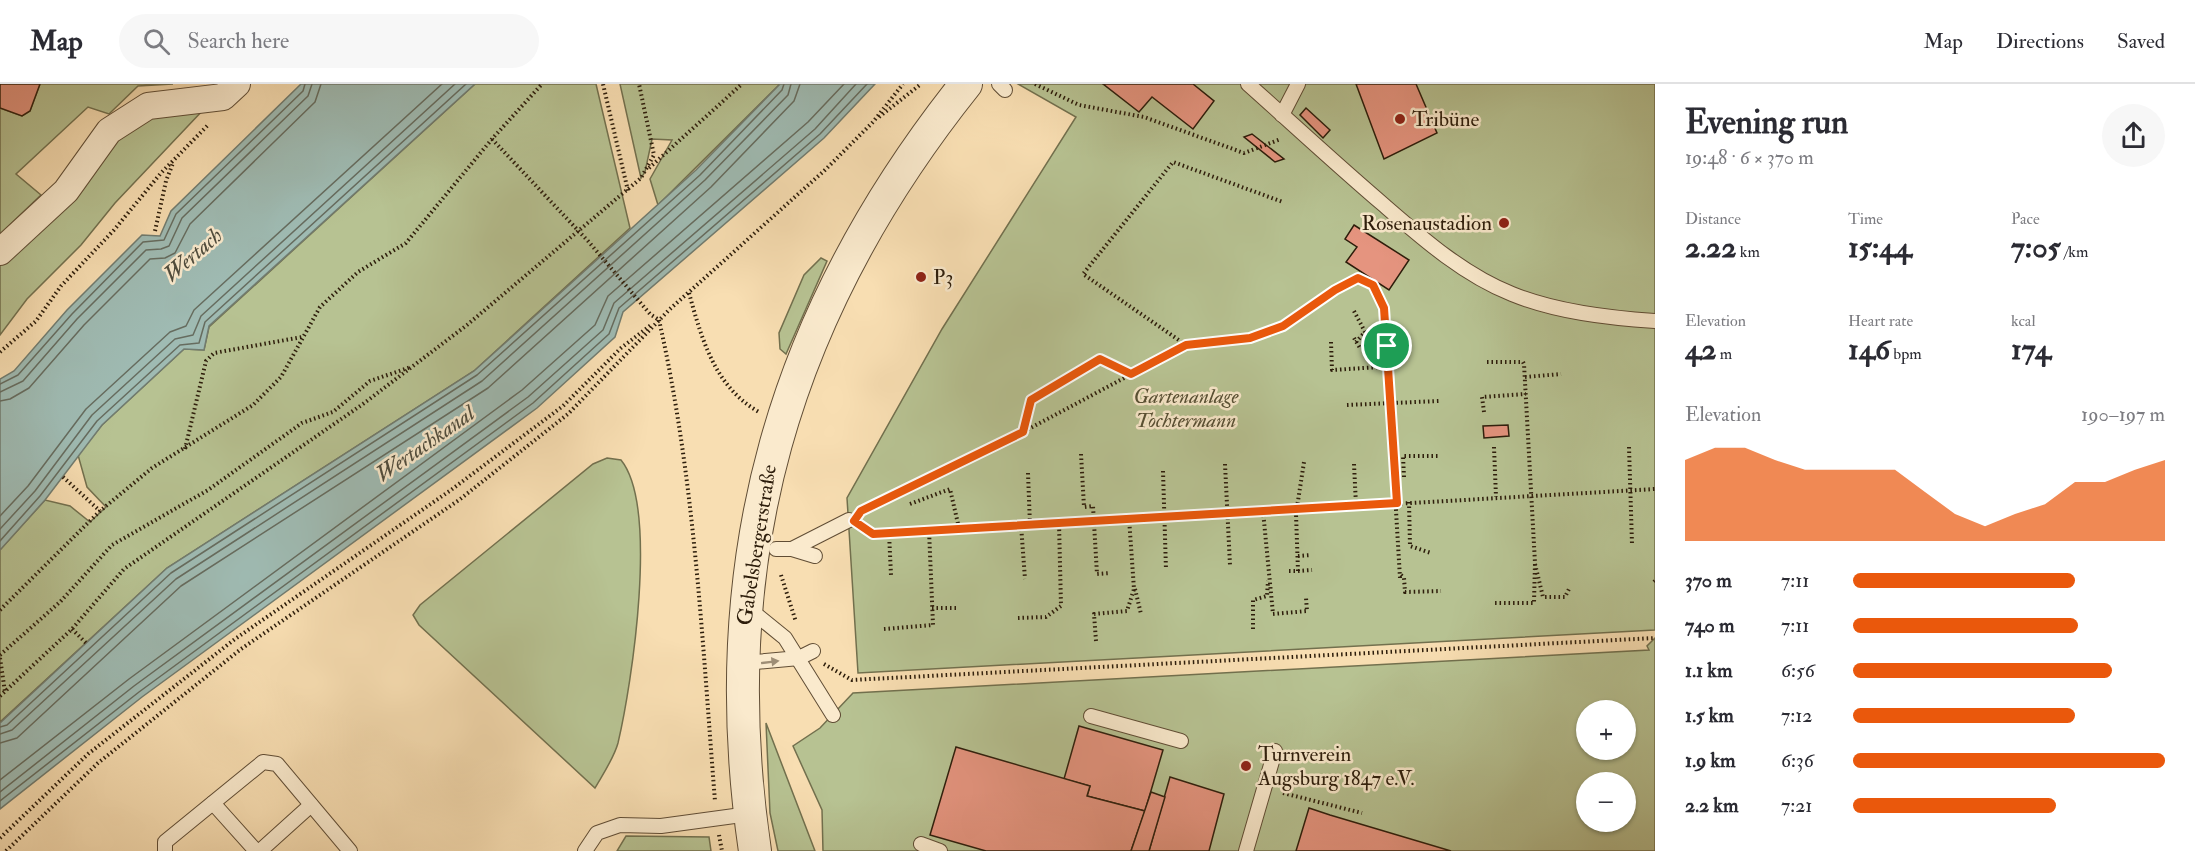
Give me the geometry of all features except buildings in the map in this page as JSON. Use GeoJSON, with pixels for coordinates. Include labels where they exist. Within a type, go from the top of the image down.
{"type":"FeatureCollection","features":[{"type":"Feature","properties":{"kind":"street","name":"Gabelsbergerstraße"},"geometry":{"type":"LineString","coordinates":[[755,851],[749,814],[741,726],[746,606],[757,521],[791,379],[863,228],[966,84]]}},
{"type":"Feature","properties":{"kind":"street"},"geometry":{"type":"LineString","coordinates":[[0,252],[66,190],[110,131],[148,106],[230,91]]}},
{"type":"Feature","properties":{"kind":"lane"},"geometry":{"type":"LineString","coordinates":[[1248,84],[1432,247],[1484,280],[1512,294],[1546,304],[1627,320],[1655,321]]}},
{"type":"Feature","properties":{"kind":"lane"},"geometry":{"type":"LineString","coordinates":[[1282,115],[1298,84]]}},
{"type":"Feature","properties":{"kind":"lane"},"geometry":{"type":"LineString","coordinates":[[792,549],[851,521]]}},
{"type":"Feature","properties":{"kind":"lane"},"geometry":{"type":"LineString","coordinates":[[776,549],[792,549],[815,556]]}},
{"type":"Feature","properties":{"kind":"lane"},"geometry":{"type":"LineString","coordinates":[[746,606],[806,655],[833,715]]}},
{"type":"Feature","properties":{"kind":"lane"},"geometry":{"type":"LineString","coordinates":[[742,663],[806,655]]}},
{"type":"Feature","properties":{"kind":"lane"},"geometry":{"type":"LineString","coordinates":[[1090,716],[1181,741]]}},
{"type":"Feature","properties":{"kind":"lane"},"geometry":{"type":"LineString","coordinates":[[1246,851],[1275,751]]}},
{"type":"Feature","properties":{"kind":"lane"},"geometry":{"type":"LineString","coordinates":[[165,851],[165,842],[264,762],[277,764],[350,851]]}},
{"type":"Feature","properties":{"kind":"lane"},"geometry":{"type":"LineString","coordinates":[[213,803],[258,851],[311,806]]}},
{"type":"Feature","properties":{"kind":"lane"},"geometry":{"type":"LineString","coordinates":[[585,851],[597,832],[620,825],[661,826],[749,814]]}},
{"type":"Feature","properties":{"kind":"lane"},"geometry":{"type":"LineString","coordinates":[[921,844],[940,851]]}},
{"type":"Feature","properties":{"kind":"path"},"geometry":{"type":"LineString","coordinates":[[0,610],[100,511],[152,468],[185,450],[253,405],[281,377],[320,307],[358,272],[406,243],[492,139],[542,84]]}},
{"type":"Feature","properties":{"kind":"path"},"geometry":{"type":"LineString","coordinates":[[603,84],[628,191]]}},
{"type":"Feature","properties":{"kind":"path"},"geometry":{"type":"LineString","coordinates":[[639,84],[654,155],[645,172]]}},
{"type":"Feature","properties":{"kind":"path"},"geometry":{"type":"LineString","coordinates":[[0,696],[72,628],[124,569],[363,404],[414,366],[628,191],[645,172],[742,84]]}},
{"type":"Feature","properties":{"kind":"path"},"geometry":{"type":"LineString","coordinates":[[873,122],[903,84]]}},
{"type":"Feature","properties":{"kind":"path"},"geometry":{"type":"LineString","coordinates":[[6,851],[98,764],[242,649],[459,500],[568,414],[659,320],[779,214],[873,122],[921,84]]}},
{"type":"Feature","properties":{"kind":"path"},"geometry":{"type":"LineString","coordinates":[[1035,84],[1080,105],[1144,117],[1244,153],[1300,131]]}},
{"type":"Feature","properties":{"kind":"path"},"geometry":{"type":"LineString","coordinates":[[0,352],[36,321],[62,286],[175,159],[217,116],[230,91]]}},
{"type":"Feature","properties":{"kind":"path"},"geometry":{"type":"LineString","coordinates":[[492,139],[580,232],[650,314],[659,320]]}},
{"type":"Feature","properties":{"kind":"path"},"geometry":{"type":"LineString","coordinates":[[155,231],[166,181],[175,159]]}},
{"type":"Feature","properties":{"kind":"path"},"geometry":{"type":"LineString","coordinates":[[1186,345],[1083,274],[1173,162],[1283,202]]}},
{"type":"Feature","properties":{"kind":"path"},"geometry":{"type":"LineString","coordinates":[[1441,591],[1405,592],[1404,578],[1401,576],[1397,503],[1395,477],[1391,403],[1384,308],[1373,285],[1358,278],[1335,290],[1283,326],[1250,338],[1186,345],[1023,432],[861,511],[851,521],[873,534],[1298,508],[1356,506],[1364,505],[1397,503],[1409,502],[1496,497],[1655,489]]}},
{"type":"Feature","properties":{"kind":"path"},"geometry":{"type":"LineString","coordinates":[[689,293],[708,355],[724,383],[743,403],[781,420]]}},
{"type":"Feature","properties":{"kind":"path"},"geometry":{"type":"LineString","coordinates":[[1354,311],[1365,328],[1362,337],[1355,340],[1360,348],[1387,346]]}},
{"type":"Feature","properties":{"kind":"path"},"geometry":{"type":"LineString","coordinates":[[0,838],[88,754],[235,639],[451,489],[563,406],[621,348],[659,320]]}},
{"type":"Feature","properties":{"kind":"path","name":"Gabelsbergerstraße"},"geometry":{"type":"LineString","coordinates":[[659,320],[679,417],[696,540],[716,818],[722,851]]}},
{"type":"Feature","properties":{"kind":"path"},"geometry":{"type":"LineString","coordinates":[[185,450],[206,361],[214,353],[302,337]]}},
{"type":"Feature","properties":{"kind":"path"},"geometry":{"type":"LineString","coordinates":[[1331,342],[1332,369],[1380,368],[1379,346]]}},
{"type":"Feature","properties":{"kind":"path"},"geometry":{"type":"LineString","coordinates":[[1023,432],[1031,400],[1100,359],[1131,374]]}},
{"type":"Feature","properties":{"kind":"path"},"geometry":{"type":"LineString","coordinates":[[1487,362],[1523,362],[1535,563],[1534,603],[1493,603]]}},
{"type":"Feature","properties":{"kind":"path"},"geometry":{"type":"LineString","coordinates":[[5,692],[0,656],[60,602],[112,545],[208,490],[302,423],[333,412],[370,381],[414,366]]}},
{"type":"Feature","properties":{"kind":"path"},"geometry":{"type":"LineString","coordinates":[[1525,377],[1562,374]]}},
{"type":"Feature","properties":{"kind":"path"},"geometry":{"type":"LineString","coordinates":[[1484,412],[1482,397],[1526,394]]}},
{"type":"Feature","properties":{"kind":"path"},"geometry":{"type":"LineString","coordinates":[[1347,405],[1439,401]]}},
{"type":"Feature","properties":{"kind":"path"},"geometry":{"type":"LineString","coordinates":[[1494,447],[1496,497]]}},
{"type":"Feature","properties":{"kind":"path"},"geometry":{"type":"LineString","coordinates":[[1629,447],[1632,544]]}},
{"type":"Feature","properties":{"kind":"path"},"geometry":{"type":"LineString","coordinates":[[1082,454],[1084,507],[1093,507],[1097,574],[1110,573]]}},
{"type":"Feature","properties":{"kind":"path"},"geometry":{"type":"LineString","coordinates":[[1395,477],[1404,477],[1403,456],[1438,456]]}},
{"type":"Feature","properties":{"kind":"path"},"geometry":{"type":"LineString","coordinates":[[1298,571],[1298,508],[1304,462]]}},
{"type":"Feature","properties":{"kind":"path"},"geometry":{"type":"LineString","coordinates":[[1226,464],[1230,565]]}},
{"type":"Feature","properties":{"kind":"path"},"geometry":{"type":"LineString","coordinates":[[1354,464],[1356,506]]}},
{"type":"Feature","properties":{"kind":"path"},"geometry":{"type":"LineString","coordinates":[[1163,471],[1166,570]]}},
{"type":"Feature","properties":{"kind":"path"},"geometry":{"type":"LineString","coordinates":[[1028,473],[1030,525]]}},
{"type":"Feature","properties":{"kind":"path"},"geometry":{"type":"LineString","coordinates":[[63,477],[100,511]]}},
{"type":"Feature","properties":{"kind":"path"},"geometry":{"type":"LineString","coordinates":[[1568,488],[1568,494]]}},
{"type":"Feature","properties":{"kind":"path"},"geometry":{"type":"LineString","coordinates":[[910,504],[950,489],[959,528]]}},
{"type":"Feature","properties":{"kind":"path"},"geometry":{"type":"LineString","coordinates":[[1409,502],[1410,546],[1431,553]]}},
{"type":"Feature","properties":{"kind":"path"},"geometry":{"type":"LineString","coordinates":[[1364,505],[1365,511]]}},
{"type":"Feature","properties":{"kind":"path"},"geometry":{"type":"LineString","coordinates":[[1263,511],[1273,614],[1307,611],[1306,598]]}},
{"type":"Feature","properties":{"kind":"path"},"geometry":{"type":"LineString","coordinates":[[1129,518],[1134,589],[1141,614]]}},
{"type":"Feature","properties":{"kind":"path"},"geometry":{"type":"LineString","coordinates":[[1018,618],[1046,617],[1061,606],[1059,523]]}},
{"type":"Feature","properties":{"kind":"path"},"geometry":{"type":"LineString","coordinates":[[1022,525],[1025,579]]}},
{"type":"Feature","properties":{"kind":"path"},"geometry":{"type":"LineString","coordinates":[[884,629],[933,625],[929,530]]}},
{"type":"Feature","properties":{"kind":"path"},"geometry":{"type":"LineString","coordinates":[[889,533],[891,575]]}},
{"type":"Feature","properties":{"kind":"path"},"geometry":{"type":"LineString","coordinates":[[1298,556],[1311,555]]}},
{"type":"Feature","properties":{"kind":"path"},"geometry":{"type":"LineString","coordinates":[[1535,563],[1543,597],[1565,597],[1569,590]]}},
{"type":"Feature","properties":{"kind":"path"},"geometry":{"type":"LineString","coordinates":[[778,567],[806,655],[852,680],[1655,638]]}},
{"type":"Feature","properties":{"kind":"path"},"geometry":{"type":"LineString","coordinates":[[1289,571],[1312,570]]}},
{"type":"Feature","properties":{"kind":"path"},"geometry":{"type":"LineString","coordinates":[[1253,629],[1253,600],[1267,596],[1268,580]]}},
{"type":"Feature","properties":{"kind":"path"},"geometry":{"type":"LineString","coordinates":[[1096,641],[1094,614],[1127,611],[1134,589]]}},
{"type":"Feature","properties":{"kind":"path"},"geometry":{"type":"LineString","coordinates":[[932,608],[956,608]]}},
{"type":"Feature","properties":{"kind":"path"},"geometry":{"type":"LineString","coordinates":[[72,628],[86,643]]}},
{"type":"Feature","properties":{"kind":"path"},"geometry":{"type":"LineString","coordinates":[[1265,788],[1362,813]]}},
{"type":"Feature","properties":{"kind":"green space"},"geometry":{"type":"Polygon","coordinates":[[[40,84],[173,84],[138,86],[109,114],[88,107],[16,174],[41,195],[0,234],[0,108],[22,116],[30,111],[40,84]]]}},
{"type":"Feature","properties":{"kind":"green space"},"geometry":{"type":"Polygon","coordinates":[[[475,84],[596,84],[630,228],[474,371],[167,568],[0,722],[0,550],[45,500],[70,506],[90,522],[106,507],[87,487],[78,455],[102,425],[184,349],[204,350],[209,327],[475,84]]]}},
{"type":"Feature","properties":{"kind":"green space"},"geometry":{"type":"Polygon","coordinates":[[[620,84],[780,84],[658,205],[650,179],[672,140],[652,139],[645,172],[641,178],[620,84]]]}},
{"type":"Feature","properties":{"kind":"green space","name":"Gartenanlage Tochtermann"},"geometry":{"type":"Polygon","coordinates":[[[1018,84],[1655,84],[1655,630],[858,673],[847,498],[942,329],[1076,117],[1018,84]]]}},
{"type":"Feature","properties":{"kind":"green space"},"geometry":{"type":"Polygon","coordinates":[[[205,108],[115,203],[81,245],[27,299],[0,335],[0,265],[72,195],[110,145],[143,116],[205,108]]]}},
{"type":"Feature","properties":{"kind":"green space"},"geometry":{"type":"Polygon","coordinates":[[[821,258],[827,261],[786,354],[780,349],[779,333],[804,275],[821,258]]]}},
{"type":"Feature","properties":{"kind":"green space"},"geometry":{"type":"Polygon","coordinates":[[[607,458],[621,460],[632,483],[639,516],[639,597],[630,680],[618,743],[595,788],[419,625],[413,615],[420,605],[593,464],[607,458]]]}},
{"type":"Feature","properties":{"kind":"green space","name":"Turnverein Augsburg 1847 e.V."},"geometry":{"type":"Polygon","coordinates":[[[1655,638],[1655,851],[823,851],[822,810],[793,746],[820,728],[853,693],[1649,650],[1647,646],[1655,638]]]}},
{"type":"Feature","properties":{"kind":"green space"},"geometry":{"type":"Polygon","coordinates":[[[766,723],[815,851],[778,851],[770,813],[766,723]]]}},
{"type":"Feature","properties":{"kind":"green space"},"geometry":{"type":"Polygon","coordinates":[[[626,836],[709,837],[711,851],[617,851],[626,836]]]}},
{"type":"Feature","properties":{"kind":"water","name":"Wertach"},"geometry":{"type":"Polygon","coordinates":[[[301,84],[475,84],[209,326],[204,350],[184,349],[102,425],[45,500],[0,550],[0,379],[14,371],[67,310],[142,235],[160,236],[171,211],[301,84]]]}},
{"type":"Feature","properties":{"kind":"water","name":"Wertachkanal"},"geometry":{"type":"Polygon","coordinates":[[[780,84],[875,84],[824,138],[623,312],[615,337],[537,408],[142,697],[0,809],[0,723],[167,568],[474,371],[696,170],[780,84]]]}},
{"type":"Feature","properties":{"kind":"place","name":"Tribüne"},"geometry":{"type":"Point","coordinates":[1400,119]}},
{"type":"Feature","properties":{"kind":"place","name":"Rosenaustadion"},"geometry":{"type":"Point","coordinates":[1504,223]}},
{"type":"Feature","properties":{"kind":"place","name":"P3"},"geometry":{"type":"Point","coordinates":[921,277]}},
{"type":"Feature","properties":{"kind":"place","name":"Turnverein Augsburg 1847 e.V."},"geometry":{"type":"Point","coordinates":[1246,766]}},
{"type":"Feature","properties":{"kind":"route"},"geometry":{"type":"LineString","coordinates":[[1358,278],[1373,285],[1384,308],[1387,346],[1397,503],[873,534],[854,521],[861,511],[1023,432],[1031,400],[1100,359],[1131,374],[1186,345],[1210,345],[1250,338],[1283,326],[1335,290],[1358,278]]}}]}
